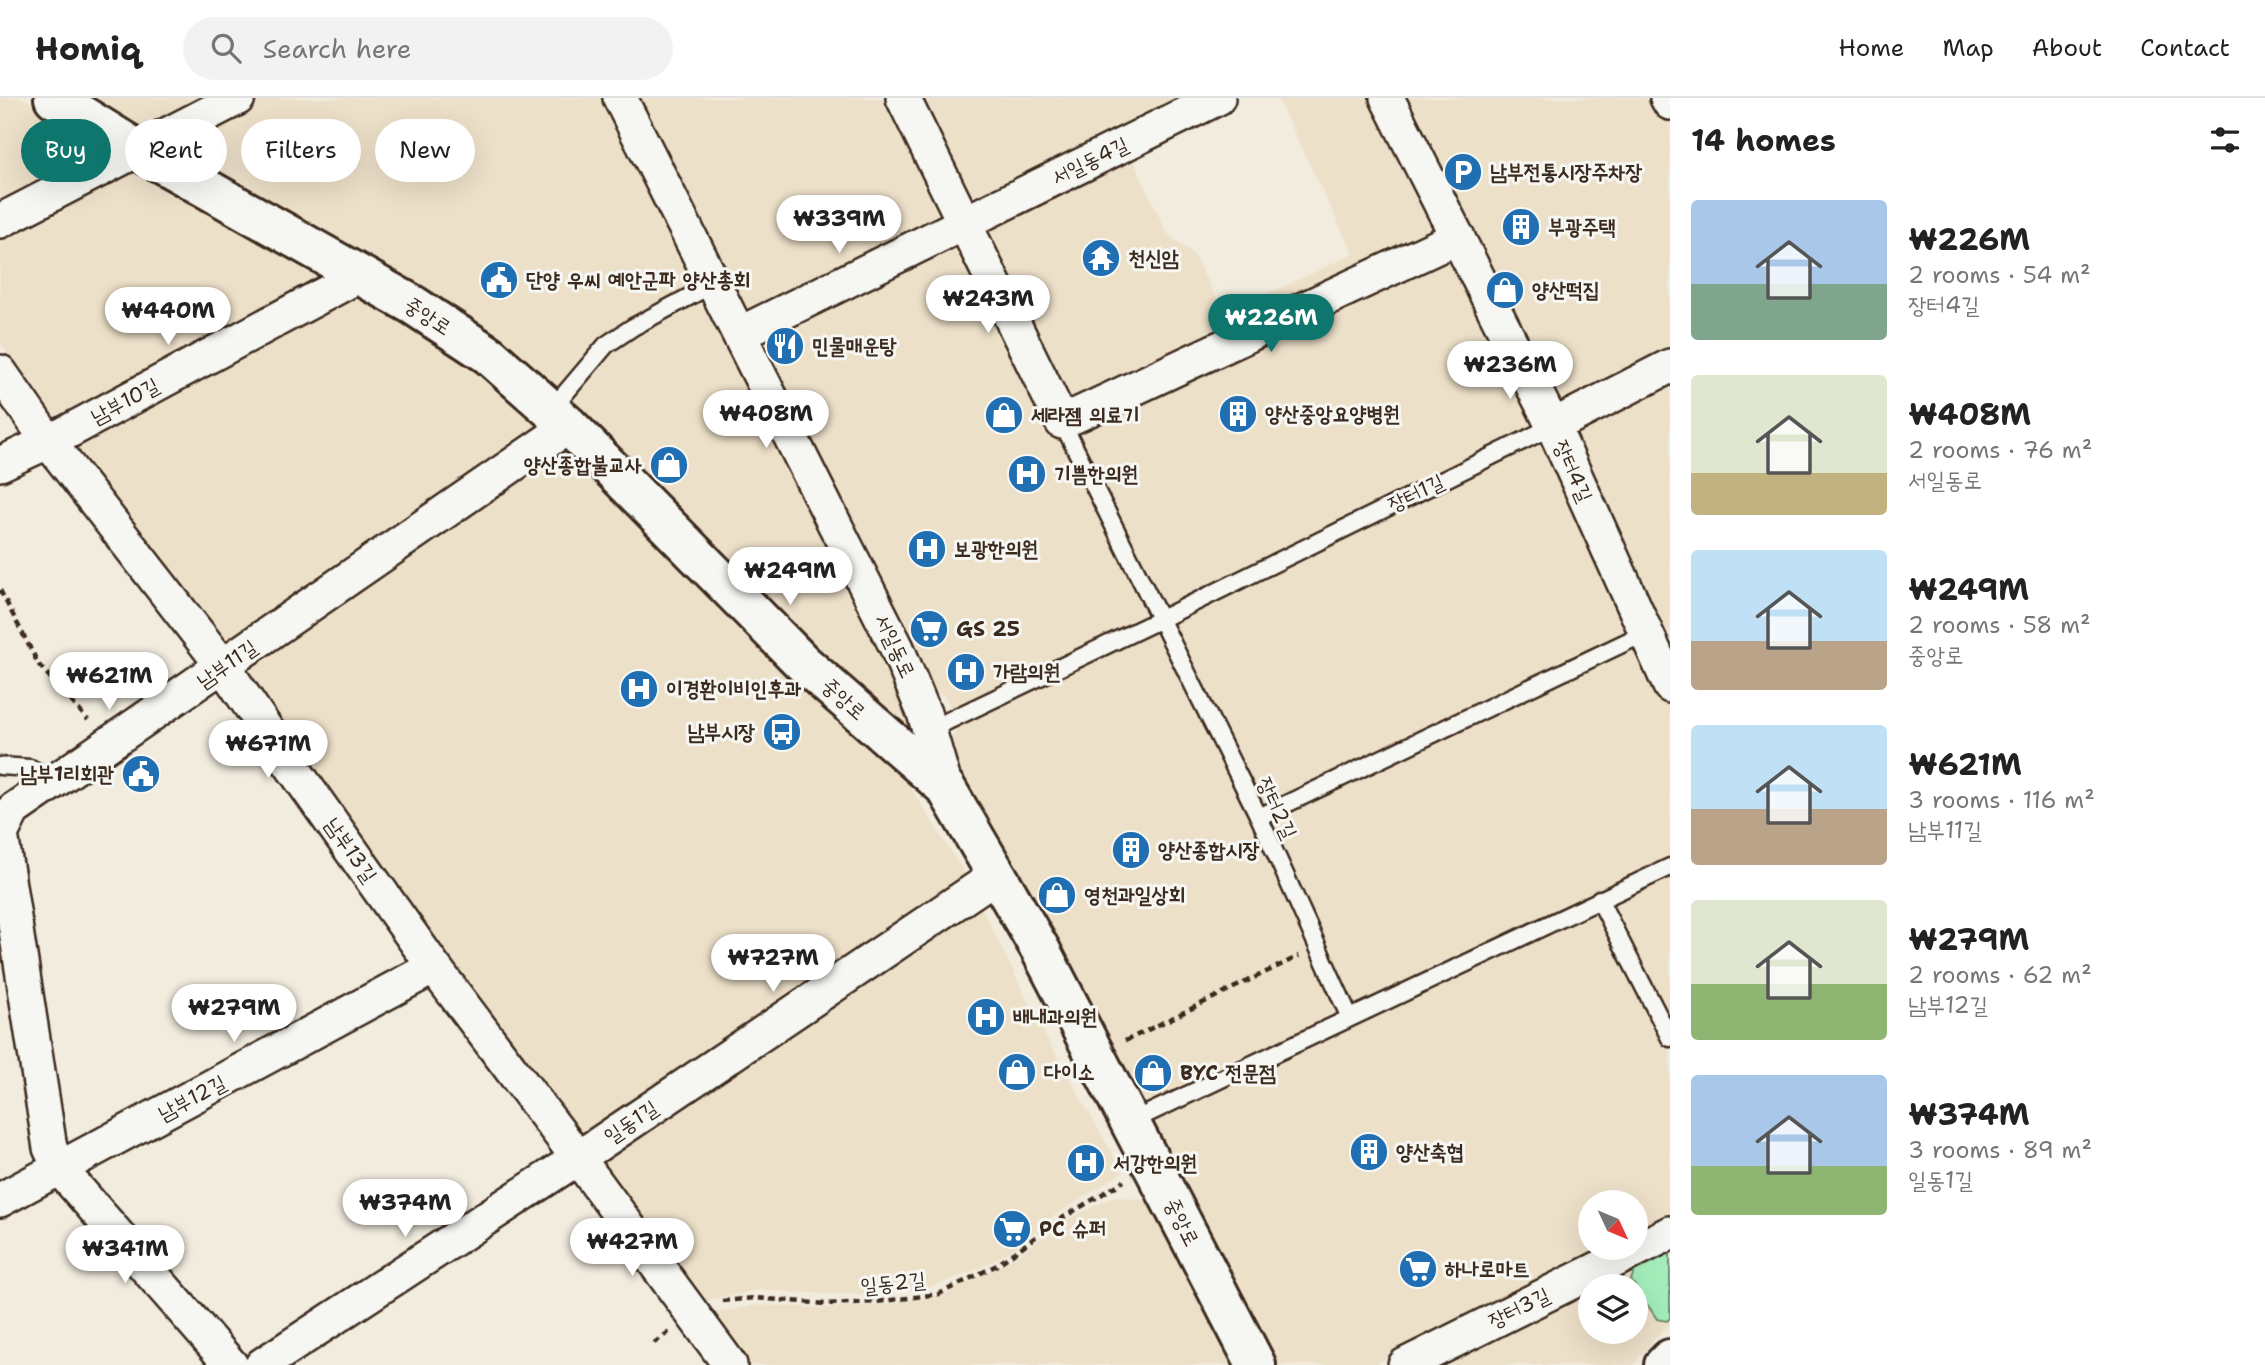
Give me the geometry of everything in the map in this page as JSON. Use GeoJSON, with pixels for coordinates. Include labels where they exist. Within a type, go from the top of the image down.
{"type":"FeatureCollection","features":[{"type":"Feature","properties":{"kind":"main road","name":"중앙로"},"geometry":{"type":"LineString","coordinates":[[54,98],[125,142]]}},
{"type":"Feature","properties":{"kind":"main road","name":"중앙로"},"geometry":{"type":"LineString","coordinates":[[195,182],[413,305],[489,355],[560,418],[803,663],[946,788],[1040,948],[1256,1365]]}},
{"type":"Feature","properties":{"kind":"main road"},"geometry":{"type":"LineString","coordinates":[[1664,1365],[1670,1359]]}},
{"type":"Feature","properties":{"kind":"street"},"geometry":{"type":"LineString","coordinates":[[198,119],[238,98]]}},
{"type":"Feature","properties":{"kind":"street","name":"서일동로"},"geometry":{"type":"LineString","coordinates":[[620,98],[897,648],[929,730],[946,788]]}},
{"type":"Feature","properties":{"kind":"street"},"geometry":{"type":"LineString","coordinates":[[903,98],[1062,422],[1458,237]]}},
{"type":"Feature","properties":{"kind":"street","name":"서일동4길"},"geometry":{"type":"LineString","coordinates":[[739,334],[1218,98]]}},
{"type":"Feature","properties":{"kind":"street","name":"장터4길"},"geometry":{"type":"LineString","coordinates":[[1387,98],[1553,426],[1670,686]]}},
{"type":"Feature","properties":{"kind":"street"},"geometry":{"type":"LineString","coordinates":[[1667,98],[1670,103]]}},
{"type":"Feature","properties":{"kind":"street"},"geometry":{"type":"LineString","coordinates":[[0,221],[125,157]]}},
{"type":"Feature","properties":{"kind":"street","name":"남부10길"},"geometry":{"type":"LineString","coordinates":[[0,464],[360,275]]}},
{"type":"Feature","properties":{"kind":"street","name":"장터1길"},"geometry":{"type":"LineString","coordinates":[[1553,426],[1670,366]]}},
{"type":"Feature","properties":{"kind":"street","name":"남부13길"},"geometry":{"type":"LineString","coordinates":[[0,372],[48,441],[223,666],[435,967],[730,1365]]}},
{"type":"Feature","properties":{"kind":"street","name":"남부11길"},"geometry":{"type":"LineString","coordinates":[[60,1169],[50,1148],[1,834],[7,810],[56,781],[223,666],[560,418]]}},
{"type":"Feature","properties":{"kind":"street","name":"일동1길"},"geometry":{"type":"LineString","coordinates":[[262,1365],[578,1158],[997,875]]}},
{"type":"Feature","properties":{"kind":"street","name":"남부12길"},"geometry":{"type":"LineString","coordinates":[[0,1200],[435,967]]}},
{"type":"Feature","properties":{"kind":"street"},"geometry":{"type":"LineString","coordinates":[[60,1169],[231,1365]]}},
{"type":"Feature","properties":{"kind":"street","name":"장터3길"},"geometry":{"type":"LineString","coordinates":[[1405,1365],[1670,1233]]}},
{"type":"Feature","properties":{"kind":"lane"},"geometry":{"type":"LineString","coordinates":[[560,418],[606,345],[633,327],[713,284]]}},
{"type":"Feature","properties":{"kind":"lane"},"geometry":{"type":"LineString","coordinates":[[1062,422],[1161,619]]}},
{"type":"Feature","properties":{"kind":"lane","name":"장터1길"},"geometry":{"type":"LineString","coordinates":[[929,730],[1553,426]]}},
{"type":"Feature","properties":{"kind":"lane","name":"장터2길"},"geometry":{"type":"LineString","coordinates":[[1161,619],[1259,817],[1350,1018]]}},
{"type":"Feature","properties":{"kind":"lane"},"geometry":{"type":"LineString","coordinates":[[1259,817],[1645,633]]}},
{"type":"Feature","properties":{"kind":"lane"},"geometry":{"type":"LineString","coordinates":[[0,766],[30,768],[56,781]]}},
{"type":"Feature","properties":{"kind":"lane"},"geometry":{"type":"LineString","coordinates":[[1130,1122],[1670,867]]}},
{"type":"Feature","properties":{"kind":"lane"},"geometry":{"type":"LineString","coordinates":[[1599,899],[1670,1038]]}},
{"type":"Feature","properties":{"kind":"path"},"geometry":{"type":"LineString","coordinates":[[0,590],[39,664],[111,743]]}},
{"type":"Feature","properties":{"kind":"path"},"geometry":{"type":"LineString","coordinates":[[1096,1055],[1318,947]]}},
{"type":"Feature","properties":{"kind":"path","name":"일동2길"},"geometry":{"type":"LineString","coordinates":[[654,1343],[693,1315],[720,1301],[755,1298],[826,1304],[876,1302],[939,1294],[997,1265],[1059,1220],[1152,1164]]}},
{"type":"Feature","properties":{"kind":"shaded area"},"geometry":{"type":"Polygon","coordinates":[[[0,98],[23,98],[59,119],[21,119],[21,182],[54,182],[0,208],[0,98]]]}},
{"type":"Feature","properties":{"kind":"shaded area"},"geometry":{"type":"Polygon","coordinates":[[[74,98],[204,98],[159,119],[125,119],[125,126],[74,98]]]}},
{"type":"Feature","properties":{"kind":"shaded area"},"geometry":{"type":"Polygon","coordinates":[[[253,98],[609,98],[918,711],[932,767],[576,424],[200,182],[227,182],[227,119],[211,119],[253,98]]]}},
{"type":"Feature","properties":{"kind":"shaded area"},"geometry":{"type":"Polygon","coordinates":[[[630,98],[1200,98],[761,316],[736,309],[630,98]]]}},
{"type":"Feature","properties":{"kind":"shaded area"},"geometry":{"type":"Polygon","coordinates":[[[1277,98],[1377,98],[1670,703],[1670,1218],[1648,1230],[1648,1190],[1578,1190],[1578,1260],[1587,1260],[1374,1365],[1274,1365],[947,751],[957,727],[945,697],[920,683],[759,361],[776,328],[1129,151],[1167,233],[1193,254],[1225,314],[1353,254],[1277,98]]]}},
{"type":"Feature","properties":{"kind":"shaded area"},"geometry":{"type":"Polygon","coordinates":[[[1391,98],[1670,98],[1670,363],[1554,419],[1391,98]]]}},
{"type":"Feature","properties":{"kind":"shaded area"},"geometry":{"type":"Polygon","coordinates":[[[125,172],[125,182],[156,182],[318,268],[405,319],[512,396],[836,708],[909,785],[964,872],[1045,1035],[1123,1172],[1056,1215],[1008,1252],[981,1268],[931,1287],[874,1294],[759,1290],[696,1305],[0,343],[0,233],[105,182],[111,182],[111,179],[125,172]]]}},
{"type":"Feature","properties":{"kind":"shaded area"},"geometry":{"type":"Polygon","coordinates":[[[1670,374],[1670,663],[1564,439],[1670,374]]]}},
{"type":"Feature","properties":{"kind":"shaded area"},"geometry":{"type":"Polygon","coordinates":[[[1114,1196],[1156,1202],[1238,1365],[749,1365],[713,1313],[758,1305],[821,1308],[883,1305],[943,1295],[1009,1261],[1061,1223],[1114,1196]]]}},
{"type":"Feature","properties":{"kind":"shaded area"},"geometry":{"type":"Polygon","coordinates":[[[1670,1250],[1670,1324],[1654,1339],[1634,1365],[1432,1365],[1578,1295],[1578,1344],[1648,1344],[1648,1274],[1621,1274],[1670,1250]]]}},
{"type":"Feature","properties":{"kind":"green space"},"geometry":{"type":"Polygon","coordinates":[[[1670,1252],[1670,1318],[1667,1321],[1657,1319],[1648,1306],[1648,1274],[1633,1274],[1635,1270],[1670,1252]]]}},
{"type":"Feature","properties":{"kind":"place","name":"남부전통시장주차장"},"geometry":{"type":"Point","coordinates":[1463,172]}},
{"type":"Feature","properties":{"kind":"place","name":"부광주택"},"geometry":{"type":"Point","coordinates":[1521,227]}},
{"type":"Feature","properties":{"kind":"place","name":"천신암"},"geometry":{"type":"Point","coordinates":[1101,258]}},
{"type":"Feature","properties":{"kind":"place","name":"단양 우씨 예안군파 양산총회"},"geometry":{"type":"Point","coordinates":[499,280]}},
{"type":"Feature","properties":{"kind":"place","name":"양산떡집"},"geometry":{"type":"Point","coordinates":[1505,290]}},
{"type":"Feature","properties":{"kind":"place","name":"민물매운탕"},"geometry":{"type":"Point","coordinates":[785,346]}},
{"type":"Feature","properties":{"kind":"place","name":"양산중앙요양병원"},"geometry":{"type":"Point","coordinates":[1238,414]}},
{"type":"Feature","properties":{"kind":"place","name":"세라젬 의료기"},"geometry":{"type":"Point","coordinates":[1004,415]}},
{"type":"Feature","properties":{"kind":"place","name":"양산종합불교사"},"geometry":{"type":"Point","coordinates":[669,465]}},
{"type":"Feature","properties":{"kind":"place","name":"기쁨한의원"},"geometry":{"type":"Point","coordinates":[1027,474]}},
{"type":"Feature","properties":{"kind":"place","name":"보광한의원"},"geometry":{"type":"Point","coordinates":[927,549]}},
{"type":"Feature","properties":{"kind":"place","name":"GS 25"},"geometry":{"type":"Point","coordinates":[929,629]}},
{"type":"Feature","properties":{"kind":"place","name":"가람의원"},"geometry":{"type":"Point","coordinates":[966,672]}},
{"type":"Feature","properties":{"kind":"place","name":"이경환이비인후과"},"geometry":{"type":"Point","coordinates":[639,689]}},
{"type":"Feature","properties":{"kind":"place","name":"남부시장"},"geometry":{"type":"Point","coordinates":[782,732]}},
{"type":"Feature","properties":{"kind":"place","name":"남부1리회관"},"geometry":{"type":"Point","coordinates":[141,774]}},
{"type":"Feature","properties":{"kind":"place","name":"양산종합시장"},"geometry":{"type":"Point","coordinates":[1131,850]}},
{"type":"Feature","properties":{"kind":"place","name":"영천과일상회"},"geometry":{"type":"Point","coordinates":[1057,895]}},
{"type":"Feature","properties":{"kind":"place","name":"배내과의원"},"geometry":{"type":"Point","coordinates":[986,1017]}},
{"type":"Feature","properties":{"kind":"place","name":"다이소"},"geometry":{"type":"Point","coordinates":[1017,1072]}},
{"type":"Feature","properties":{"kind":"place","name":"BYC 전문점"},"geometry":{"type":"Point","coordinates":[1153,1073]}},
{"type":"Feature","properties":{"kind":"place","name":"양산축협"},"geometry":{"type":"Point","coordinates":[1369,1152]}},
{"type":"Feature","properties":{"kind":"place","name":"서강한의원"},"geometry":{"type":"Point","coordinates":[1086,1163]}},
{"type":"Feature","properties":{"kind":"place","name":"PC 슈퍼"},"geometry":{"type":"Point","coordinates":[1012,1229]}},
{"type":"Feature","properties":{"kind":"place","name":"하나로마트"},"geometry":{"type":"Point","coordinates":[1418,1269]}}]}
